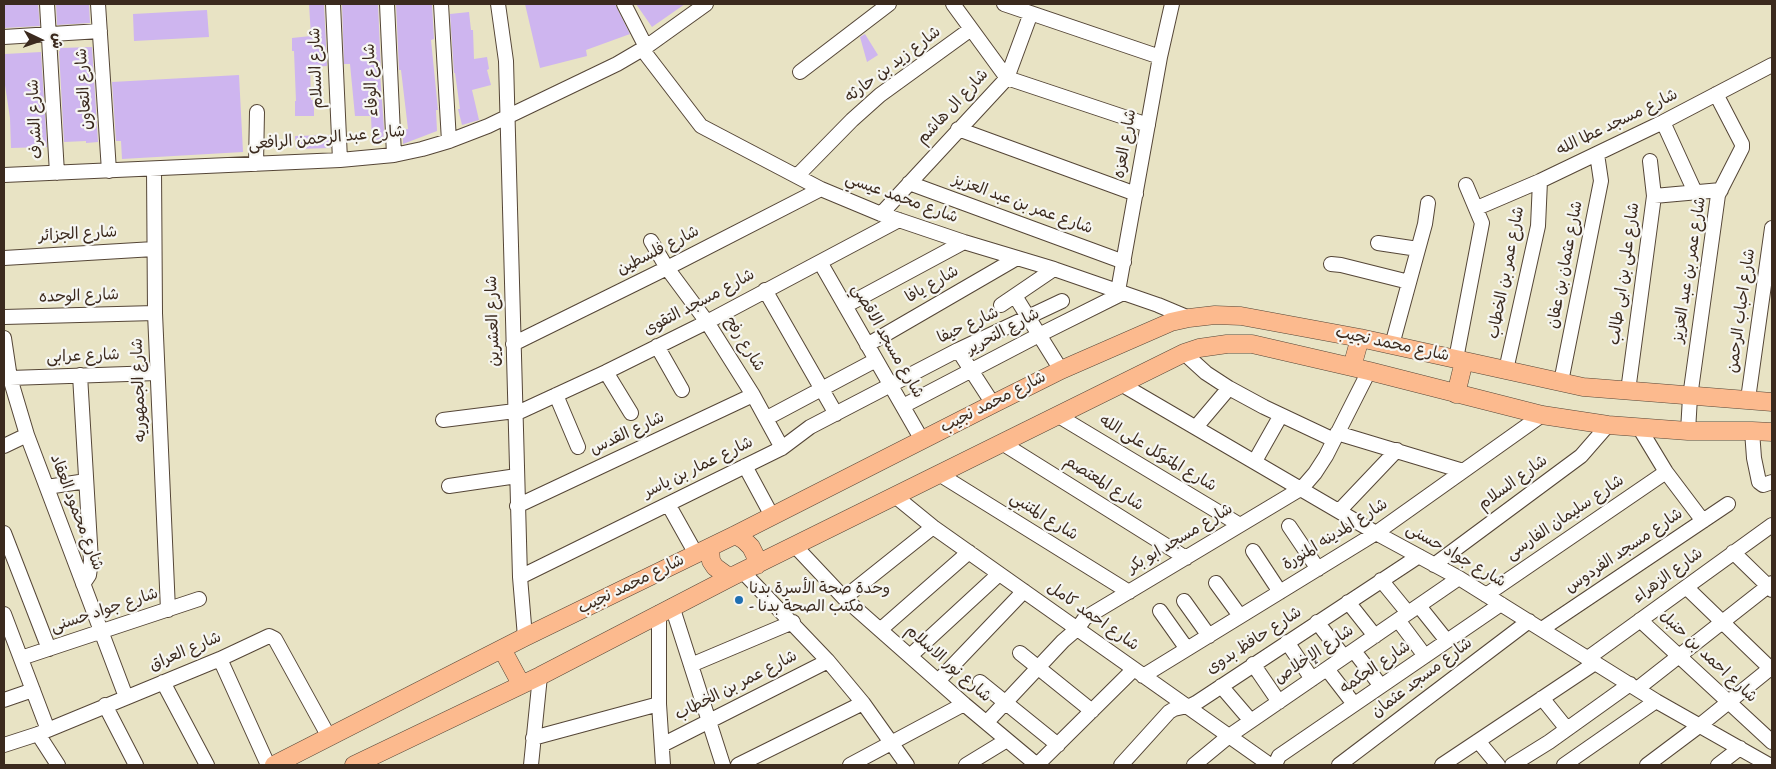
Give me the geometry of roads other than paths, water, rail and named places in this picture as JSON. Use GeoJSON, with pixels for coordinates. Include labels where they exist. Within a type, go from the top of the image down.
{"type":"FeatureCollection","features":[{"type":"Feature","properties":{"kind":"main road","name":"شارع محمد نجيب"},"geometry":{"type":"LineString","coordinates":[[274,765],[525,637],[703,551],[1061,370],[1171,322],[1215,315],[1240,316],[1360,338],[1583,387],[1690,397],[1772,402]]}},
{"type":"Feature","properties":{"kind":"main road"},"geometry":{"type":"LineString","coordinates":[[1352,367],[1360,338]]}},
{"type":"Feature","properties":{"kind":"main road","name":"شارع محمد نجيب"},"geometry":{"type":"LineString","coordinates":[[354,765],[540,676],[666,610],[1184,352],[1199,348],[1227,344],[1252,344],[1369,371],[1542,415],[1608,425],[1688,431],[1772,432]]}},
{"type":"Feature","properties":{"kind":"main road"},"geometry":{"type":"LineString","coordinates":[[1456,394],[1460,360]]}},
{"type":"Feature","properties":{"kind":"main road"},"geometry":{"type":"LineString","coordinates":[[703,551],[715,567],[726,575],[744,571],[755,555],[751,546],[735,535]]}},
{"type":"Feature","properties":{"kind":"main road"},"geometry":{"type":"LineString","coordinates":[[502,649],[521,684]]}},
{"type":"Feature","properties":{"kind":"street","name":"شارع الشرف"},"geometry":{"type":"LineString","coordinates":[[47,4],[57,173]]}},
{"type":"Feature","properties":{"kind":"street","name":"شارع التعاون"},"geometry":{"type":"LineString","coordinates":[[98,4],[109,171]]}},
{"type":"Feature","properties":{"kind":"street","name":"شارع السلام"},"geometry":{"type":"LineString","coordinates":[[333,4],[340,160]]}},
{"type":"Feature","properties":{"kind":"street","name":"شارع الوفاء"},"geometry":{"type":"LineString","coordinates":[[387,4],[394,155]]}},
{"type":"Feature","properties":{"kind":"street"},"geometry":{"type":"LineString","coordinates":[[441,4],[449,141]]}},
{"type":"Feature","properties":{"kind":"street","name":"شارع العشرين"},"geometry":{"type":"LineString","coordinates":[[498,4],[506,61],[506,117],[520,577],[525,637]]}},
{"type":"Feature","properties":{"kind":"street","name":"شارع محمد عيسي"},"geometry":{"type":"LineString","coordinates":[[624,4],[644,48],[701,126],[821,189],[881,214],[964,242],[1054,269],[1189,318]]}},
{"type":"Feature","properties":{"kind":"street"},"geometry":{"type":"LineString","coordinates":[[800,72],[889,4]]}},
{"type":"Feature","properties":{"kind":"street"},"geometry":{"type":"LineString","coordinates":[[953,4],[1007,78],[1148,125]]}},
{"type":"Feature","properties":{"kind":"street"},"geometry":{"type":"LineString","coordinates":[[1004,4],[1160,57]]}},
{"type":"Feature","properties":{"kind":"street","name":"شارع العزه"},"geometry":{"type":"LineString","coordinates":[[1120,292],[1160,57],[1172,4]]}},
{"type":"Feature","properties":{"kind":"street","name":"شارع عبد الرحمن الرافعى"},"geometry":{"type":"LineString","coordinates":[[4,175],[340,160],[394,155],[449,141],[481,129],[617,64],[644,48],[697,6]]}},
{"type":"Feature","properties":{"kind":"street","name":"شارع ال هاشم"},"geometry":{"type":"LineString","coordinates":[[881,214],[1007,78],[1031,13]]}},
{"type":"Feature","properties":{"kind":"street","name":"شارع زيد بن حارثه"},"geometry":{"type":"LineString","coordinates":[[797,176],[852,120],[880,96],[971,29]]}},
{"type":"Feature","properties":{"kind":"street"},"geometry":{"type":"LineString","coordinates":[[4,37],[100,31]]}},
{"type":"Feature","properties":{"kind":"street","name":"شارع مسجد عطا الله"},"geometry":{"type":"LineString","coordinates":[[1477,208],[1597,154],[1772,65]]}},
{"type":"Feature","properties":{"kind":"street","name":"شارع عمر بن عبد العزيز"},"geometry":{"type":"LineString","coordinates":[[1688,431],[1690,397],[1718,195],[1740,153],[1742,144],[1716,94]]}},
{"type":"Feature","properties":{"kind":"street"},"geometry":{"type":"LineString","coordinates":[[256,164],[257,112]]}},
{"type":"Feature","properties":{"kind":"street"},"geometry":{"type":"LineString","coordinates":[[1663,122],[1695,192]]}},
{"type":"Feature","properties":{"kind":"street"},"geometry":{"type":"LineString","coordinates":[[958,129],[1136,194]]}},
{"type":"Feature","properties":{"kind":"street","name":"شارع عثمان بن عفان"},"geometry":{"type":"LineString","coordinates":[[1562,382],[1601,181],[1597,154]]}},
{"type":"Feature","properties":{"kind":"street","name":"شارع على بن ابى طالب"},"geometry":{"type":"LineString","coordinates":[[1628,391],[1654,196],[1650,161]]}},
{"type":"Feature","properties":{"kind":"street","name":"شارع الجمهوريه"},"geometry":{"type":"LineString","coordinates":[[154,169],[155,313],[168,610]]}},
{"type":"Feature","properties":{"kind":"street","name":"شارع عمر بن الخطاب"},"geometry":{"type":"LineString","coordinates":[[1506,370],[1538,226],[1540,181]]}},
{"type":"Feature","properties":{"kind":"street","name":"شارع عمر بن عبد العزيز"},"geometry":{"type":"LineString","coordinates":[[909,183],[1124,262]]}},
{"type":"Feature","properties":{"kind":"street"},"geometry":{"type":"LineString","coordinates":[[1460,360],[1482,223],[1466,185]]}},
{"type":"Feature","properties":{"kind":"street","name":"شارع فلسطين"},"geometry":{"type":"LineString","coordinates":[[513,344],[821,189]]}},
{"type":"Feature","properties":{"kind":"street"},"geometry":{"type":"LineString","coordinates":[[1654,196],[1721,190]]}},
{"type":"Feature","properties":{"kind":"street"},"geometry":{"type":"LineString","coordinates":[[1392,345],[1427,215],[1428,203]]}},
{"type":"Feature","properties":{"kind":"street","name":"شارع مسجد التقوى"},"geometry":{"type":"LineString","coordinates":[[443,420],[515,412],[556,395],[707,322],[899,220]]}},
{"type":"Feature","properties":{"kind":"street","name":"شارع احباب الرحمن"},"geometry":{"type":"LineString","coordinates":[[1748,400],[1772,228]]}},
{"type":"Feature","properties":{"kind":"street","name":"شارع رفح"},"geometry":{"type":"LineString","coordinates":[[651,241],[667,268],[707,322],[754,394],[782,448]]}},
{"type":"Feature","properties":{"kind":"street"},"geometry":{"type":"LineString","coordinates":[[845,306],[964,242]]}},
{"type":"Feature","properties":{"kind":"street"},"geometry":{"type":"LineString","coordinates":[[1378,242],[1418,249]]}},
{"type":"Feature","properties":{"kind":"street","name":"شارع الجزائر"},"geometry":{"type":"LineString","coordinates":[[4,258],[154,250]]}},
{"type":"Feature","properties":{"kind":"street","name":"شارع يافا"},"geometry":{"type":"LineString","coordinates":[[867,344],[1017,258]]}},
{"type":"Feature","properties":{"kind":"street","name":"شارع مسجد الاقصي"},"geometry":{"type":"LineString","coordinates":[[820,262],[922,440]]}},
{"type":"Feature","properties":{"kind":"street"},"geometry":{"type":"LineString","coordinates":[[1331,264],[1409,282]]}},
{"type":"Feature","properties":{"kind":"street"},"geometry":{"type":"LineString","coordinates":[[1001,305],[1054,269]]}},
{"type":"Feature","properties":{"kind":"street"},"geometry":{"type":"LineString","coordinates":[[765,290],[836,414]]}},
{"type":"Feature","properties":{"kind":"street","name":"شارع التحرير"},"geometry":{"type":"LineString","coordinates":[[903,406],[1120,292]]}},
{"type":"Feature","properties":{"kind":"street"},"geometry":{"type":"LineString","coordinates":[[1014,296],[1061,370]]}},
{"type":"Feature","properties":{"kind":"street","name":"شارع حيفا"},"geometry":{"type":"LineString","coordinates":[[891,385],[958,350],[1062,301]]}},
{"type":"Feature","properties":{"kind":"street","name":"شارع الوحده"},"geometry":{"type":"LineString","coordinates":[[4,317],[155,313]]}},
{"type":"Feature","properties":{"kind":"street","name":"شارع محمود العقاد"},"geometry":{"type":"LineString","coordinates":[[4,338],[10,378],[27,435],[126,697]]}},
{"type":"Feature","properties":{"kind":"street"},"geometry":{"type":"LineString","coordinates":[[658,346],[682,390]]}},
{"type":"Feature","properties":{"kind":"street"},"geometry":{"type":"LineString","coordinates":[[958,350],[993,404]]}},
{"type":"Feature","properties":{"kind":"street"},"geometry":{"type":"LineString","coordinates":[[1184,352],[1206,373],[1281,415],[1336,437],[1397,450],[1463,471]]}},
{"type":"Feature","properties":{"kind":"street"},"geometry":{"type":"LineString","coordinates":[[767,418],[876,360]]}},
{"type":"Feature","properties":{"kind":"street","name":"شارع مسجد ابو بكر"},"geometry":{"type":"LineString","coordinates":[[987,722],[1062,641],[1077,629],[1085,618],[1302,488],[1315,473],[1336,437],[1369,371]]}},
{"type":"Feature","properties":{"kind":"street"},"geometry":{"type":"LineString","coordinates":[[606,372],[631,413]]}},
{"type":"Feature","properties":{"kind":"street","name":"شارع عرابى"},"geometry":{"type":"LineString","coordinates":[[10,378],[157,373]]}},
{"type":"Feature","properties":{"kind":"street"},"geometry":{"type":"LineString","coordinates":[[80,376],[90,561],[89,575],[83,584]]}},
{"type":"Feature","properties":{"kind":"street","name":"شارع جواد حسنى"},"geometry":{"type":"LineString","coordinates":[[1121,384],[1340,510],[1376,533],[1459,578],[1634,687],[1763,762]]}},
{"type":"Feature","properties":{"kind":"street","name":"شارع عمار بن ياسر"},"geometry":{"type":"LineString","coordinates":[[520,577],[782,448],[810,427],[891,385]]}},
{"type":"Feature","properties":{"kind":"street"},"geometry":{"type":"LineString","coordinates":[[1196,428],[1230,388]]}},
{"type":"Feature","properties":{"kind":"street","name":"شارع القدس"},"geometry":{"type":"LineString","coordinates":[[518,506],[754,394]]}},
{"type":"Feature","properties":{"kind":"street"},"geometry":{"type":"LineString","coordinates":[[556,395],[578,447]]}},
{"type":"Feature","properties":{"kind":"street","name":"شارع المتوكل على الله"},"geometry":{"type":"LineString","coordinates":[[1057,415],[1240,525]]}},
{"type":"Feature","properties":{"kind":"street"},"geometry":{"type":"LineString","coordinates":[[1255,461],[1281,415]]}},
{"type":"Feature","properties":{"kind":"street","name":"شارع المدينه المنورة"},"geometry":{"type":"LineString","coordinates":[[1037,765],[1092,712],[1138,673],[1187,649],[1376,533],[1542,415]]}},
{"type":"Feature","properties":{"kind":"street","name":"شارع السلام"},"geometry":{"type":"LineString","coordinates":[[1434,564],[1581,456],[1608,425]]}},
{"type":"Feature","properties":{"kind":"street"},"geometry":{"type":"LineString","coordinates":[[1640,428],[1666,472],[1702,521]]}},
{"type":"Feature","properties":{"kind":"street"},"geometry":{"type":"LineString","coordinates":[[1752,431],[1754,458],[1759,482],[1763,485],[1772,482]]}},
{"type":"Feature","properties":{"kind":"street"},"geometry":{"type":"LineString","coordinates":[[4,446],[27,435]]}},
{"type":"Feature","properties":{"kind":"street","name":"شارع المعتصم"},"geometry":{"type":"LineString","coordinates":[[1002,443],[1186,558]]}},
{"type":"Feature","properties":{"kind":"street"},"geometry":{"type":"LineString","coordinates":[[1340,510],[1397,450]]}},
{"type":"Feature","properties":{"kind":"street"},"geometry":{"type":"LineString","coordinates":[[745,466],[772,516]]}},
{"type":"Feature","properties":{"kind":"street","name":"شارع سليمان الفارسى"},"geometry":{"type":"LineString","coordinates":[[1486,595],[1666,472]]}},
{"type":"Feature","properties":{"kind":"street","name":"شارع المتنبي"},"geometry":{"type":"LineString","coordinates":[[939,474],[1129,592]]}},
{"type":"Feature","properties":{"kind":"street"},"geometry":{"type":"LineString","coordinates":[[449,486],[517,476]]}},
{"type":"Feature","properties":{"kind":"street"},"geometry":{"type":"LineString","coordinates":[[47,487],[86,480]]}},
{"type":"Feature","properties":{"kind":"street","name":"شارع احمد كامل"},"geometry":{"type":"LineString","coordinates":[[895,496],[933,527],[1270,765]]}},
{"type":"Feature","properties":{"kind":"street"},"geometry":{"type":"LineString","coordinates":[[668,504],[703,551]]}},
{"type":"Feature","properties":{"kind":"street","name":"شارع مسجد الفردوس"},"geometry":{"type":"LineString","coordinates":[[1542,629],[1728,504]]}},
{"type":"Feature","properties":{"kind":"street","name":"شارع الزهراء"},"geometry":{"type":"LineString","coordinates":[[1442,765],[1542,698],[1640,620],[1772,525]]}},
{"type":"Feature","properties":{"kind":"street"},"geometry":{"type":"LineString","coordinates":[[1289,526],[1318,569]]}},
{"type":"Feature","properties":{"kind":"street"},"geometry":{"type":"LineString","coordinates":[[844,598],[933,527]]}},
{"type":"Feature","properties":{"kind":"street"},"geometry":{"type":"LineString","coordinates":[[4,533],[49,649]]}},
{"type":"Feature","properties":{"kind":"street","name":"شارع نور الاسلام"},"geometry":{"type":"LineString","coordinates":[[795,546],[844,598],[964,704],[1037,765]]}},
{"type":"Feature","properties":{"kind":"street"},"geometry":{"type":"LineString","coordinates":[[1253,551],[1280,592]]}},
{"type":"Feature","properties":{"kind":"street"},"geometry":{"type":"LineString","coordinates":[[880,630],[969,552]]}},
{"type":"Feature","properties":{"kind":"street"},"geometry":{"type":"LineString","coordinates":[[1512,765],[1679,656],[1771,586],[1733,552]]}},
{"type":"Feature","properties":{"kind":"street","name":"شارع حافظ بدوى"},"geometry":{"type":"LineString","coordinates":[[1121,765],[1174,708],[1196,703],[1419,556]]}},
{"type":"Feature","properties":{"kind":"street"},"geometry":{"type":"LineString","coordinates":[[744,571],[828,661],[863,703],[907,765]]}},
{"type":"Feature","properties":{"kind":"street"},"geometry":{"type":"LineString","coordinates":[[910,656],[999,574]]}},
{"type":"Feature","properties":{"kind":"street","name":"شارع الإخلاص"},"geometry":{"type":"LineString","coordinates":[[1194,765],[1229,736],[1459,578]]}},
{"type":"Feature","properties":{"kind":"street"},"geometry":{"type":"LineString","coordinates":[[1382,580],[1409,613],[1447,641]]}},
{"type":"Feature","properties":{"kind":"street"},"geometry":{"type":"LineString","coordinates":[[1216,583],[1240,616]]}},
{"type":"Feature","properties":{"kind":"street"},"geometry":{"type":"LineString","coordinates":[[1647,765],[1772,669],[1686,587]]}},
{"type":"Feature","properties":{"kind":"street"},"geometry":{"type":"LineString","coordinates":[[938,681],[1024,591]]}},
{"type":"Feature","properties":{"kind":"street","name":"شارع جواد حسنى"},"geometry":{"type":"LineString","coordinates":[[21,658],[199,599]]}},
{"type":"Feature","properties":{"kind":"street"},"geometry":{"type":"LineString","coordinates":[[1184,600],[1209,636]]}},
{"type":"Feature","properties":{"kind":"street"},"geometry":{"type":"LineString","coordinates":[[1348,602],[1375,636]]}},
{"type":"Feature","properties":{"kind":"street","name":"شارع الحكمه"},"geometry":{"type":"LineString","coordinates":[[1275,765],[1279,756],[1501,604]]}},
{"type":"Feature","properties":{"kind":"street"},"geometry":{"type":"LineString","coordinates":[[666,610],[692,665],[723,765]]}},
{"type":"Feature","properties":{"kind":"street"},"geometry":{"type":"LineString","coordinates":[[663,765],[659,704],[666,610]]}},
{"type":"Feature","properties":{"kind":"street"},"geometry":{"type":"LineString","coordinates":[[1160,611],[1187,649]]}},
{"type":"Feature","properties":{"kind":"street"},"geometry":{"type":"LineString","coordinates":[[1409,613],[1425,656]]}},
{"type":"Feature","properties":{"kind":"street"},"geometry":{"type":"LineString","coordinates":[[4,614],[9,644],[21,658],[33,690],[43,732],[58,765]]}},
{"type":"Feature","properties":{"kind":"street","name":"شارع احمد بن حنبل"},"geometry":{"type":"LineString","coordinates":[[1640,620],[1772,744]]}},
{"type":"Feature","properties":{"kind":"street","name":"شارع مسجد عثمان"},"geometry":{"type":"LineString","coordinates":[[1339,765],[1528,621]]}},
{"type":"Feature","properties":{"kind":"street"},"geometry":{"type":"LineString","coordinates":[[692,665],[793,622]]}},
{"type":"Feature","properties":{"kind":"street"},"geometry":{"type":"LineString","coordinates":[[1318,622],[1381,686]]}},
{"type":"Feature","properties":{"kind":"street","name":"شارع العراق"},"geometry":{"type":"LineString","coordinates":[[4,745],[43,732],[220,659],[269,636],[273,637],[329,738]]}},
{"type":"Feature","properties":{"kind":"street"},"geometry":{"type":"LineString","coordinates":[[1287,642],[1312,679]]}},
{"type":"Feature","properties":{"kind":"street"},"geometry":{"type":"LineString","coordinates":[[1020,653],[1092,712]]}},
{"type":"Feature","properties":{"kind":"street"},"geometry":{"type":"LineString","coordinates":[[220,659],[268,765]]}},
{"type":"Feature","properties":{"kind":"street","name":"شارع عمر بن الخطاب"},"geometry":{"type":"LineString","coordinates":[[662,745],[828,661]]}},
{"type":"Feature","properties":{"kind":"street"},"geometry":{"type":"LineString","coordinates":[[1253,664],[1279,702]]}},
{"type":"Feature","properties":{"kind":"street"},"geometry":{"type":"LineString","coordinates":[[1328,669],[1354,704]]}},
{"type":"Feature","properties":{"kind":"street"},"geometry":{"type":"LineString","coordinates":[[531,765],[540,676]]}},
{"type":"Feature","properties":{"kind":"street"},"geometry":{"type":"LineString","coordinates":[[163,682],[207,765]]}},
{"type":"Feature","properties":{"kind":"street"},"geometry":{"type":"LineString","coordinates":[[980,682],[1058,745]]}},
{"type":"Feature","properties":{"kind":"street"},"geometry":{"type":"LineString","coordinates":[[1221,686],[1251,721]]}},
{"type":"Feature","properties":{"kind":"street"},"geometry":{"type":"LineString","coordinates":[[4,700],[33,690]]}},
{"type":"Feature","properties":{"kind":"street"},"geometry":{"type":"LineString","coordinates":[[1542,698],[1567,729]]}},
{"type":"Feature","properties":{"kind":"street"},"geometry":{"type":"LineString","coordinates":[[1564,765],[1656,700]]}},
{"type":"Feature","properties":{"kind":"street"},"geometry":{"type":"LineString","coordinates":[[738,765],[863,703]]}},
{"type":"Feature","properties":{"kind":"street"},"geometry":{"type":"LineString","coordinates":[[533,738],[659,704]]}},
{"type":"Feature","properties":{"kind":"street"},"geometry":{"type":"LineString","coordinates":[[850,765],[964,704]]}},
{"type":"Feature","properties":{"kind":"street"},"geometry":{"type":"LineString","coordinates":[[105,705],[136,765]]}},
{"type":"Feature","properties":{"kind":"street"},"geometry":{"type":"LineString","coordinates":[[966,765],[1007,740]]}},
{"type":"Feature","properties":{"kind":"street"},"geometry":{"type":"LineString","coordinates":[[1478,740],[1498,765]]}},
{"type":"Feature","properties":{"kind":"street"},"geometry":{"type":"LineString","coordinates":[[1763,762],[1772,744]]}},
{"type":"Feature","properties":{"kind":"street"},"geometry":{"type":"LineString","coordinates":[[1718,765],[1740,748]]}},
{"type":"Feature","properties":{"kind":"place","name":"وحدة صحة الأسرة بدنا - مكتب الصحة بدنا"},"geometry":{"type":"Point","coordinates":[739,600]}}]}
